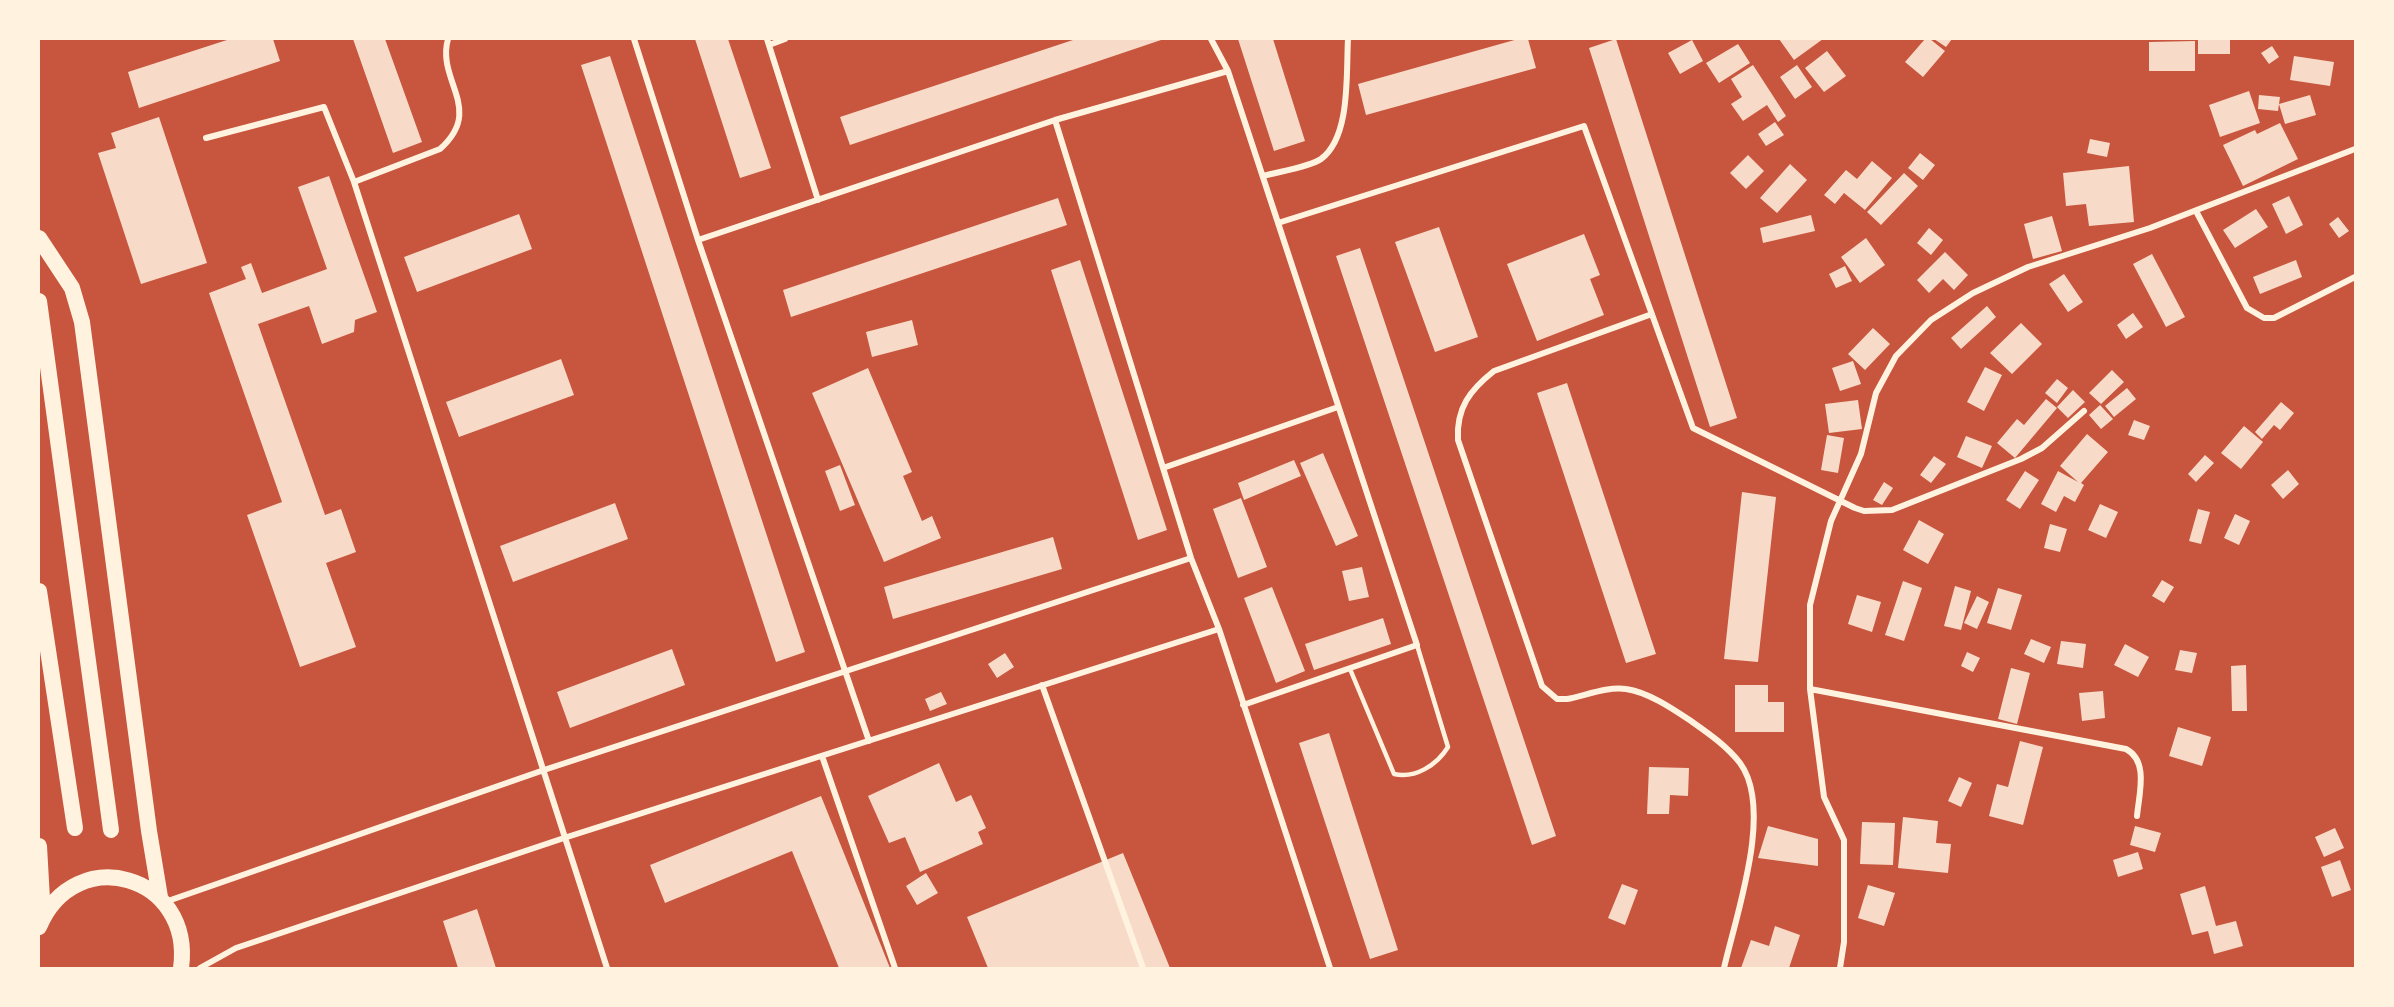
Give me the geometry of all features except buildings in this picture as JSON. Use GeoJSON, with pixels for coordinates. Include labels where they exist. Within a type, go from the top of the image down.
{"type":"FeatureCollection","features":[{"type":"Feature","properties":{"kind":"highway"},"geometry":{"type":"LineString","coordinates":[[39,238],[72,288],[82,322],[149,831],[163,900],[181,933],[182,968]]}},
{"type":"Feature","properties":{"kind":"highway"},"geometry":{"type":"LineString","coordinates":[[39,301],[111,830]]}},
{"type":"Feature","properties":{"kind":"highway"},"geometry":{"type":"LineString","coordinates":[[39,591],[75,828]]}},
{"type":"Feature","properties":{"kind":"highway"},"geometry":{"type":"LineString","coordinates":[[39,855],[41,922]]}},
{"type":"Feature","properties":{"kind":"highway"},"geometry":{"type":"LineString","coordinates":[[41,922],[52,903],[65,892],[80,883],[97,878],[131,880],[163,900]]}},
{"type":"Feature","properties":{"kind":"street"},"geometry":{"type":"LineString","coordinates":[[354,182],[440,149],[450,140],[458,122],[460,104],[446,56],[448,39]]}},
{"type":"Feature","properties":{"kind":"street"},"geometry":{"type":"LineString","coordinates":[[634,39],[698,240],[869,741]]}},
{"type":"Feature","properties":{"kind":"street"},"geometry":{"type":"LineString","coordinates":[[785,39],[768,42],[818,200]]}},
{"type":"Feature","properties":{"kind":"street"},"geometry":{"type":"LineString","coordinates":[[1211,39],[1228,70],[1417,645],[1243,705]]}},
{"type":"Feature","properties":{"kind":"street"},"geometry":{"type":"LineString","coordinates":[[1263,176],[1320,160],[1334,146],[1342,125],[1348,39]]}},
{"type":"Feature","properties":{"kind":"street"},"geometry":{"type":"LineString","coordinates":[[698,240],[1055,120],[1228,70]]}},
{"type":"Feature","properties":{"kind":"street"},"geometry":{"type":"LineString","coordinates":[[206,138],[324,107],[354,182],[564,838],[608,968]]}},
{"type":"Feature","properties":{"kind":"street"},"geometry":{"type":"LineString","coordinates":[[1055,120],[1191,558],[1219,629],[1330,968]]}},
{"type":"Feature","properties":{"kind":"street"},"geometry":{"type":"LineString","coordinates":[[1278,223],[1584,126],[1693,428],[1864,511],[1892,510],[2032,454],[2084,411]]}},
{"type":"Feature","properties":{"kind":"street"},"geometry":{"type":"LineString","coordinates":[[1840,968],[1844,942],[1844,840],[1824,797],[1810,689],[1810,605],[1831,521],[1861,454],[1875,393],[1896,356],[1931,320],[1973,293],[2028,267],[2196,211],[2355,149]]}},
{"type":"Feature","properties":{"kind":"street"},"geometry":{"type":"LineString","coordinates":[[2196,211],[2247,308],[2255,315],[2274,318],[2355,277]]}},
{"type":"Feature","properties":{"kind":"street"},"geometry":{"type":"LineString","coordinates":[[1652,314],[1494,371],[1477,385],[1463,403],[1457,422],[1458,440],[1542,686],[1557,699],[1626,689],[1664,705],[1726,748],[1740,763],[1748,777],[1756,814],[1753,840],[1724,968]]}},
{"type":"Feature","properties":{"kind":"street"},"geometry":{"type":"LineString","coordinates":[[1162,468],[1338,407]]}},
{"type":"Feature","properties":{"kind":"street"},"geometry":{"type":"LineString","coordinates":[[163,900],[544,770],[1191,558]]}},
{"type":"Feature","properties":{"kind":"street"},"geometry":{"type":"LineString","coordinates":[[200,968],[236,948],[564,838],[1219,629]]}},
{"type":"Feature","properties":{"kind":"street"},"geometry":{"type":"LineString","coordinates":[[1042,685],[1143,968]]}},
{"type":"Feature","properties":{"kind":"street"},"geometry":{"type":"LineString","coordinates":[[1810,689],[2126,748],[2133,752],[2140,765],[2137,816]]}},
{"type":"Feature","properties":{"kind":"street"},"geometry":{"type":"LineString","coordinates":[[822,756],[895,968]]}},
{"type":"Feature","properties":{"kind":"lane"},"geometry":{"type":"LineString","coordinates":[[1350,669],[1394,774],[1406,777],[1439,761],[1448,747],[1417,645]]}}]}
